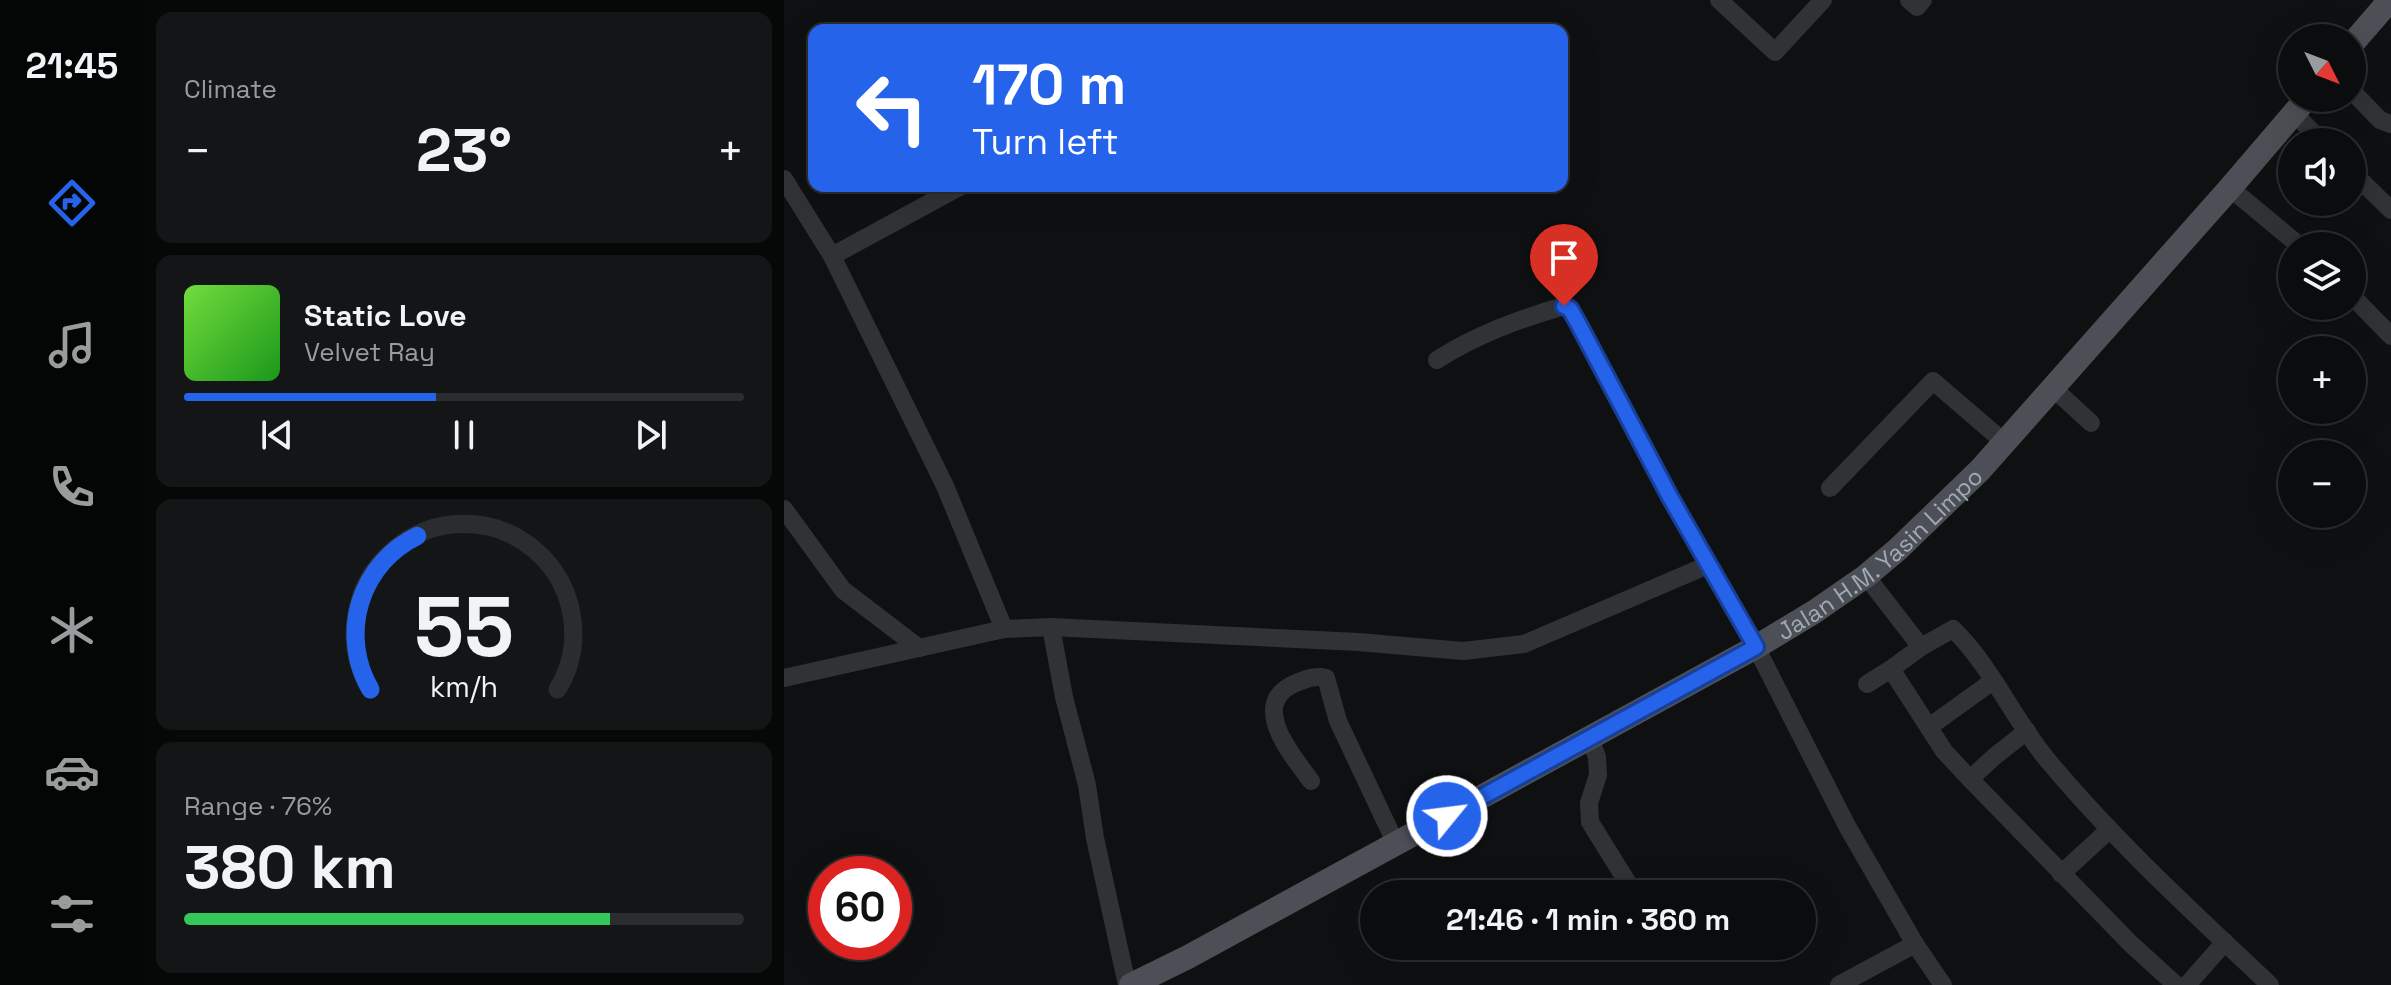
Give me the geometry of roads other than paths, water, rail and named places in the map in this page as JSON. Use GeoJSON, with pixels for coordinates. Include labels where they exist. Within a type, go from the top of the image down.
{"type":"FeatureCollection","features":[{"type":"Feature","properties":{"kind":"main road"},"geometry":{"type":"LineString","coordinates":[[2366,28],[2390,0]]}},
{"type":"Feature","properties":{"kind":"main road","name":"Jalan H.M. Yasin Limpo"},"geometry":{"type":"LineString","coordinates":[[1129,985],[1188,957],[1756,647],[1866,576],[1949,500],[2004,442],[2295,112]]}},
{"type":"Feature","properties":{"kind":"street"},"geometry":{"type":"LineString","coordinates":[[1725,2],[1775,52],[1823,0]]}},
{"type":"Feature","properties":{"kind":"street"},"geometry":{"type":"LineString","coordinates":[[1909,0],[1917,7],[1923,0]]}},
{"type":"Feature","properties":{"kind":"street"},"geometry":{"type":"LineString","coordinates":[[2366,106],[2380,120],[2391,124]]}},
{"type":"Feature","properties":{"kind":"street"},"geometry":{"type":"LineString","coordinates":[[784,179],[832,256],[945,486],[1004,629]]}},
{"type":"Feature","properties":{"kind":"street"},"geometry":{"type":"LineString","coordinates":[[2366,186],[2391,210]]}},
{"type":"Feature","properties":{"kind":"street"},"geometry":{"type":"LineString","coordinates":[[2230,188],[2283,232]]}},
{"type":"Feature","properties":{"kind":"street"},"geometry":{"type":"LineString","coordinates":[[832,256],[950,192]]}},
{"type":"Feature","properties":{"kind":"street"},"geometry":{"type":"LineString","coordinates":[[1437,360],[1483,336],[1567,306],[1756,647],[1847,826],[1915,944],[1943,985]]}},
{"type":"Feature","properties":{"kind":"street"},"geometry":{"type":"LineString","coordinates":[[2366,310],[2391,336]]}},
{"type":"Feature","properties":{"kind":"street"},"geometry":{"type":"LineString","coordinates":[[1830,488],[1933,381],[2004,442]]}},
{"type":"Feature","properties":{"kind":"street"},"geometry":{"type":"LineString","coordinates":[[2052,387],[2091,423]]}},
{"type":"Feature","properties":{"kind":"street"},"geometry":{"type":"LineString","coordinates":[[784,509],[843,590],[919,648]]}},
{"type":"Feature","properties":{"kind":"street"},"geometry":{"type":"LineString","coordinates":[[784,678],[1004,629],[1051,627],[1358,642],[1463,651],[1524,644],[1708,565]]}},
{"type":"Feature","properties":{"kind":"street"},"geometry":{"type":"LineString","coordinates":[[1866,576],[1921,647]]}},
{"type":"Feature","properties":{"kind":"street"},"geometry":{"type":"LineString","coordinates":[[1051,627],[1129,985]]}},
{"type":"Feature","properties":{"kind":"street"},"geometry":{"type":"LineString","coordinates":[[1867,684],[1953,629],[2047,760],[2109,830],[2270,985]]}},
{"type":"Feature","properties":{"kind":"street"},"geometry":{"type":"LineString","coordinates":[[1891,669],[1944,751],[2061,874],[2176,985]]}},
{"type":"Feature","properties":{"kind":"street"},"geometry":{"type":"LineString","coordinates":[[1311,781],[1281,737],[1274,711],[1277,697],[1284,688],[1319,676],[1326,678],[1330,686],[1338,721],[1396,844]]}},
{"type":"Feature","properties":{"kind":"street"},"geometry":{"type":"LineString","coordinates":[[1929,727],[1993,681]]}},
{"type":"Feature","properties":{"kind":"street"},"geometry":{"type":"LineString","coordinates":[[1970,779],[2027,731]]}},
{"type":"Feature","properties":{"kind":"street"},"geometry":{"type":"LineString","coordinates":[[1589,736],[1597,757],[1598,775],[1587,815],[1626,880]]}},
{"type":"Feature","properties":{"kind":"street"},"geometry":{"type":"LineString","coordinates":[[2061,874],[2109,830]]}},
{"type":"Feature","properties":{"kind":"street"},"geometry":{"type":"LineString","coordinates":[[2187,985],[2225,942]]}},
{"type":"Feature","properties":{"kind":"street"},"geometry":{"type":"LineString","coordinates":[[1839,985],[1915,944]]}}]}
